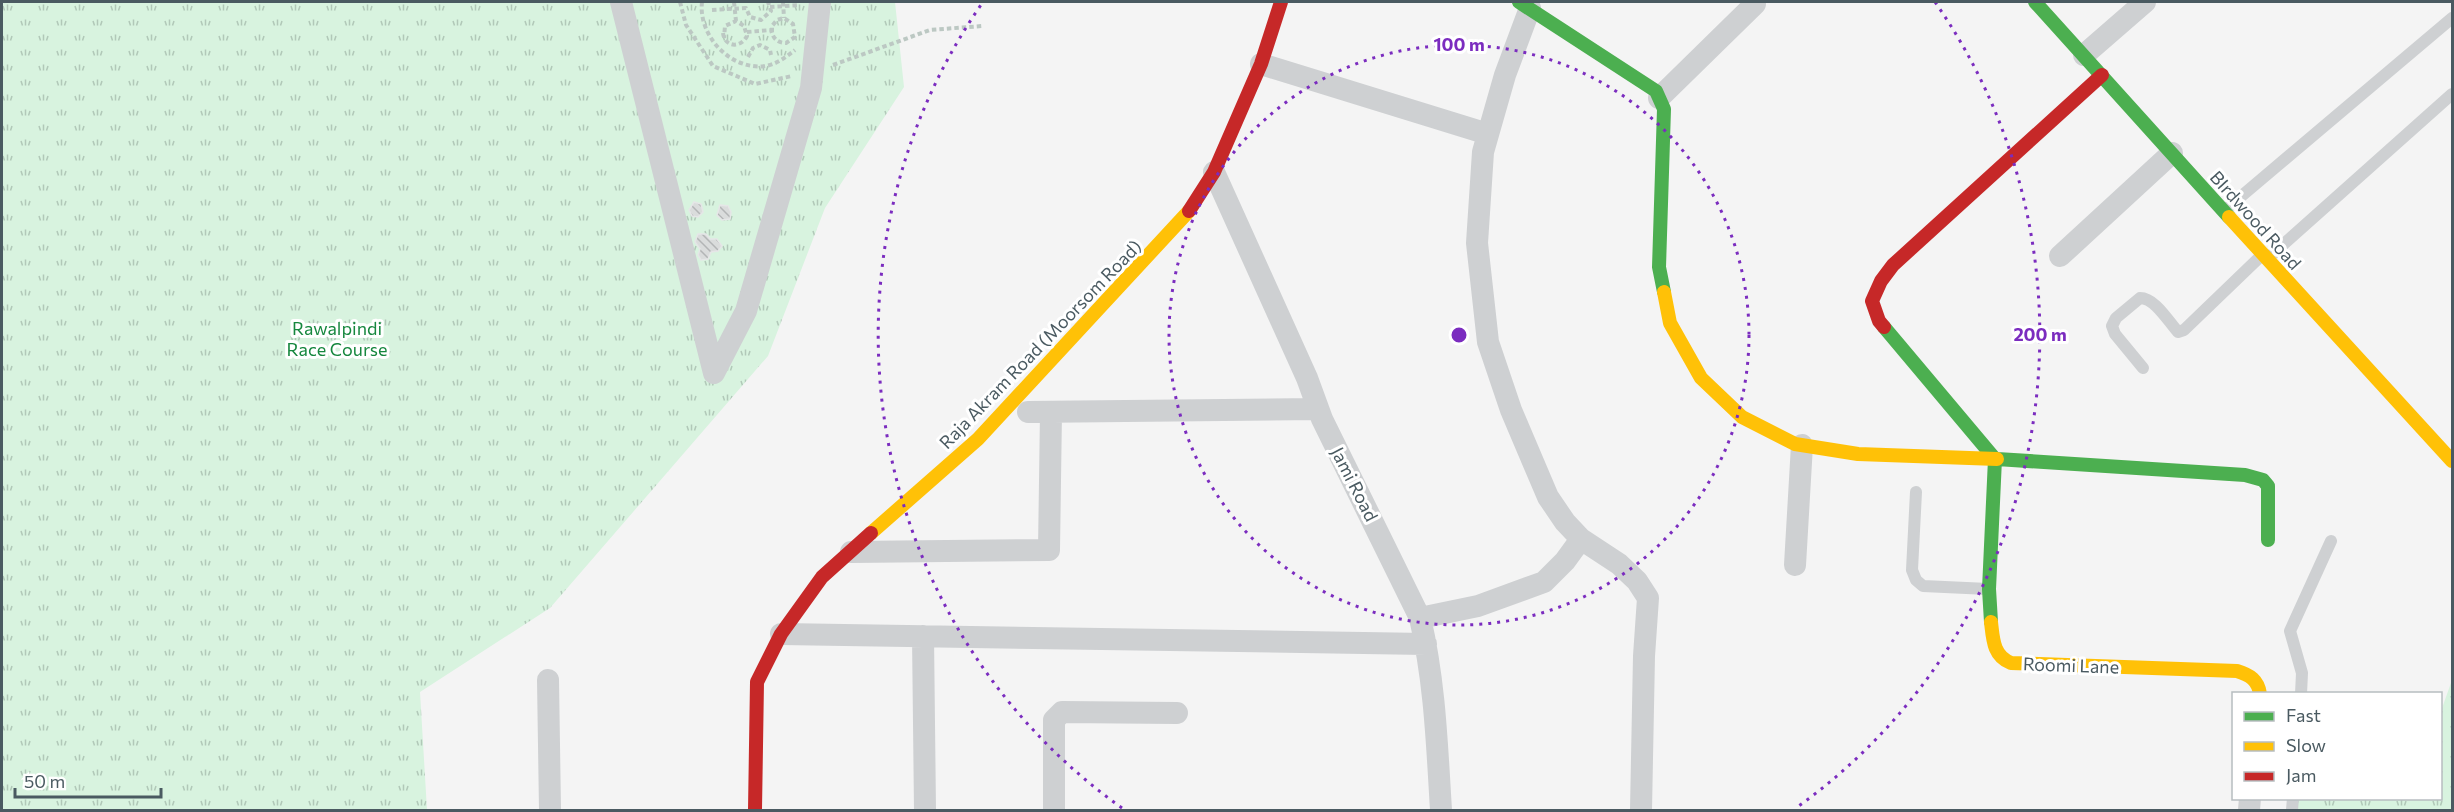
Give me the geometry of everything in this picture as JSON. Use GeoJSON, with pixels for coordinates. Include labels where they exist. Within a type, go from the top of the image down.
{"type":"FeatureCollection","features":[{"type":"Feature","properties":{"kind":"street"},"geometry":{"type":"LineString","coordinates":[[621,2],[714,373],[746,311],[811,88],[810,3]]}},
{"type":"Feature","properties":{"kind":"street","name":"Raja Akram Road (Moorsom Road)"},"geometry":{"type":"LineString","coordinates":[[754,810],[757,682],[781,634],[822,577],[978,439],[1184,218],[1214,172],[1261,64],[1281,2]]}},
{"type":"Feature","properties":{"kind":"street","name":"BIrdwood Road"},"geometry":{"type":"LineString","coordinates":[[2035,2],[2452,460]]}},
{"type":"Feature","properties":{"kind":"street"},"geometry":{"type":"LineString","coordinates":[[2084,55],[2145,2]]}},
{"type":"Feature","properties":{"kind":"street"},"geometry":{"type":"LineString","coordinates":[[1659,98],[1755,4]]}},
{"type":"Feature","properties":{"kind":"street"},"geometry":{"type":"LineString","coordinates":[[1641,810],[1644,656],[1648,598],[1637,581],[1619,564],[1581,540],[1548,497],[1510,410],[1488,342],[1477,243],[1483,152],[1525,5],[1656,91],[1664,109],[1659,267],[1670,323],[1701,378],[1742,417],[1795,444],[1858,454],[1995,459],[2245,475],[2264,480],[2268,486],[2268,540]]}},
{"type":"Feature","properties":{"kind":"street"},"geometry":{"type":"LineString","coordinates":[[1261,64],[1488,134]]}},
{"type":"Feature","properties":{"kind":"street"},"geometry":{"type":"LineString","coordinates":[[1995,459],[1879,321],[1872,301],[1881,281],[1893,265],[2102,75]]}},
{"type":"Feature","properties":{"kind":"street"},"geometry":{"type":"LineString","coordinates":[[2060,256],[2172,153]]}},
{"type":"Feature","properties":{"kind":"street","name":"Jami Road"},"geometry":{"type":"LineString","coordinates":[[1214,172],[1307,378],[1318,409],[1420,618],[1435,706],[1441,810]]}},
{"type":"Feature","properties":{"kind":"street"},"geometry":{"type":"LineString","coordinates":[[1028,412],[1318,409]]}},
{"type":"Feature","properties":{"kind":"street"},"geometry":{"type":"LineString","coordinates":[[851,552],[1049,550],[1051,411]]}},
{"type":"Feature","properties":{"kind":"street"},"geometry":{"type":"LineString","coordinates":[[1795,565],[1802,445]]}},
{"type":"Feature","properties":{"kind":"street","name":"Roomi Lane"},"geometry":{"type":"LineString","coordinates":[[1995,459],[1989,589],[1996,651],[2001,659],[2011,663],[2238,671],[2255,679],[2260,692]]}},
{"type":"Feature","properties":{"kind":"street"},"geometry":{"type":"LineString","coordinates":[[1420,618],[1478,606],[1544,582],[1565,561],[1581,540]]}},
{"type":"Feature","properties":{"kind":"street"},"geometry":{"type":"LineString","coordinates":[[781,634],[1426,644]]}},
{"type":"Feature","properties":{"kind":"street"},"geometry":{"type":"LineString","coordinates":[[923,636],[925,810]]}},
{"type":"Feature","properties":{"kind":"street"},"geometry":{"type":"LineString","coordinates":[[548,680],[550,810]]}},
{"type":"Feature","properties":{"kind":"street"},"geometry":{"type":"LineString","coordinates":[[1054,810],[1054,720],[1062,712],[1177,713]]}},
{"type":"Feature","properties":{"kind":"lane"},"geometry":{"type":"LineString","coordinates":[[2224,211],[2452,18]]}},
{"type":"Feature","properties":{"kind":"lane"},"geometry":{"type":"LineString","coordinates":[[2143,368],[2115,334],[2112,326],[2116,318],[2140,298],[2144,298],[2152,303],[2178,332],[2184,330],[2265,256],[2452,94]]}},
{"type":"Feature","properties":{"kind":"lane"},"geometry":{"type":"LineString","coordinates":[[1916,492],[1912,570],[1916,580],[1923,586],[1989,589]]}},
{"type":"Feature","properties":{"kind":"lane"},"geometry":{"type":"LineString","coordinates":[[2301,692],[2302,673],[2290,631],[2331,541]]}},
{"type":"Feature","properties":{"kind":"path"},"geometry":{"type":"LineString","coordinates":[[702,2],[702,20],[712,39],[718,47],[737,62],[768,66],[786,57],[802,41]]}},
{"type":"Feature","properties":{"kind":"path"},"geometry":{"type":"LineString","coordinates":[[734,2],[736,21]]}},
{"type":"Feature","properties":{"kind":"path"},"geometry":{"type":"LineString","coordinates":[[747,13],[749,2]]}},
{"type":"Feature","properties":{"kind":"path"},"geometry":{"type":"LineString","coordinates":[[712,10],[746,8],[747,13],[753,19],[759,20],[770,14],[768,2]]}},
{"type":"Feature","properties":{"kind":"path"},"geometry":{"type":"LineString","coordinates":[[770,7],[810,3]]}},
{"type":"Feature","properties":{"kind":"path"},"geometry":{"type":"LineString","coordinates":[[783,4],[784,18]]}},
{"type":"Feature","properties":{"kind":"path"},"geometry":{"type":"LineString","coordinates":[[747,32],[771,30],[772,35],[782,43],[795,37],[793,24],[784,18],[777,20],[772,26],[772,35]]}},
{"type":"Feature","properties":{"kind":"path"},"geometry":{"type":"LineString","coordinates":[[759,20],[759,31]]}},
{"type":"Feature","properties":{"kind":"path"},"geometry":{"type":"LineString","coordinates":[[736,21],[742,24],[747,32],[746,39],[737,45],[730,44],[724,35],[725,26],[736,21]]}},
{"type":"Feature","properties":{"kind":"path"},"geometry":{"type":"LineString","coordinates":[[748,57],[753,48],[760,45],[770,50],[771,56]]}},
{"type":"Feature","properties":{"kind":"green space","name":"Rawalpindi Race Course"},"geometry":{"type":"Polygon","coordinates":[[[2,2],[895,2],[904,87],[825,208],[768,356],[550,608],[420,692],[427,810],[2,810],[2,2]]]}},
{"type":"Feature","properties":{"kind":"green space"},"geometry":{"type":"Polygon","coordinates":[[[2452,680],[2452,810],[2287,810],[2288,800],[2442,800],[2442,708],[2452,680]]]}},
{"type":"Feature","properties":{"kind":"building"},"geometry":{"type":"Polygon","coordinates":[[[694,202],[701,204],[703,212],[698,217],[692,216],[689,210],[694,202]]]}},
{"type":"Feature","properties":{"kind":"building"},"geometry":{"type":"Polygon","coordinates":[[[720,205],[728,206],[731,212],[730,219],[722,220],[717,215],[720,205]]]}},
{"type":"Feature","properties":{"kind":"building"},"geometry":{"type":"Polygon","coordinates":[[[698,234],[706,234],[710,239],[717,239],[722,246],[718,251],[711,252],[708,259],[701,260],[698,255],[700,249],[695,242],[698,234]]]}},
{"type":"Feature","properties":{"kind":"traffic: fast"},"geometry":{"type":"LineString","coordinates":[[1519,2],[1656,91],[1664,109],[1659,267],[1664,292]]}},
{"type":"Feature","properties":{"kind":"traffic: fast"},"geometry":{"type":"LineString","coordinates":[[2035,2],[2229,217]]}},
{"type":"Feature","properties":{"kind":"traffic: fast"},"geometry":{"type":"LineString","coordinates":[[1884,327],[1995,459],[1989,589],[1991,622]]}},
{"type":"Feature","properties":{"kind":"traffic: fast"},"geometry":{"type":"LineString","coordinates":[[1997,459],[2245,475],[2263,480],[2268,486],[2268,540]]}},
{"type":"Feature","properties":{"kind":"traffic: slow"},"geometry":{"type":"LineString","coordinates":[[871,533],[978,439],[1189,211]]}},
{"type":"Feature","properties":{"kind":"traffic: slow"},"geometry":{"type":"LineString","coordinates":[[2229,217],[2452,461]]}},
{"type":"Feature","properties":{"kind":"traffic: slow"},"geometry":{"type":"LineString","coordinates":[[1664,292],[1670,323],[1701,378],[1742,417],[1795,444],[1858,454],[1997,459]]}},
{"type":"Feature","properties":{"kind":"traffic: slow"},"geometry":{"type":"LineString","coordinates":[[1991,622],[1993,641],[1997,651],[2011,663],[2237,671],[2253,679],[2259,692]]}},
{"type":"Feature","properties":{"kind":"traffic: jam"},"geometry":{"type":"LineString","coordinates":[[1189,211],[1214,172],[1261,64],[1281,2]]}},
{"type":"Feature","properties":{"kind":"traffic: jam"},"geometry":{"type":"LineString","coordinates":[[1884,327],[1879,321],[1872,301],[1881,281],[1893,265],[2102,75]]}},
{"type":"Feature","properties":{"kind":"traffic: jam"},"geometry":{"type":"LineString","coordinates":[[755,810],[757,682],[781,634],[822,577],[871,533]]}}]}
